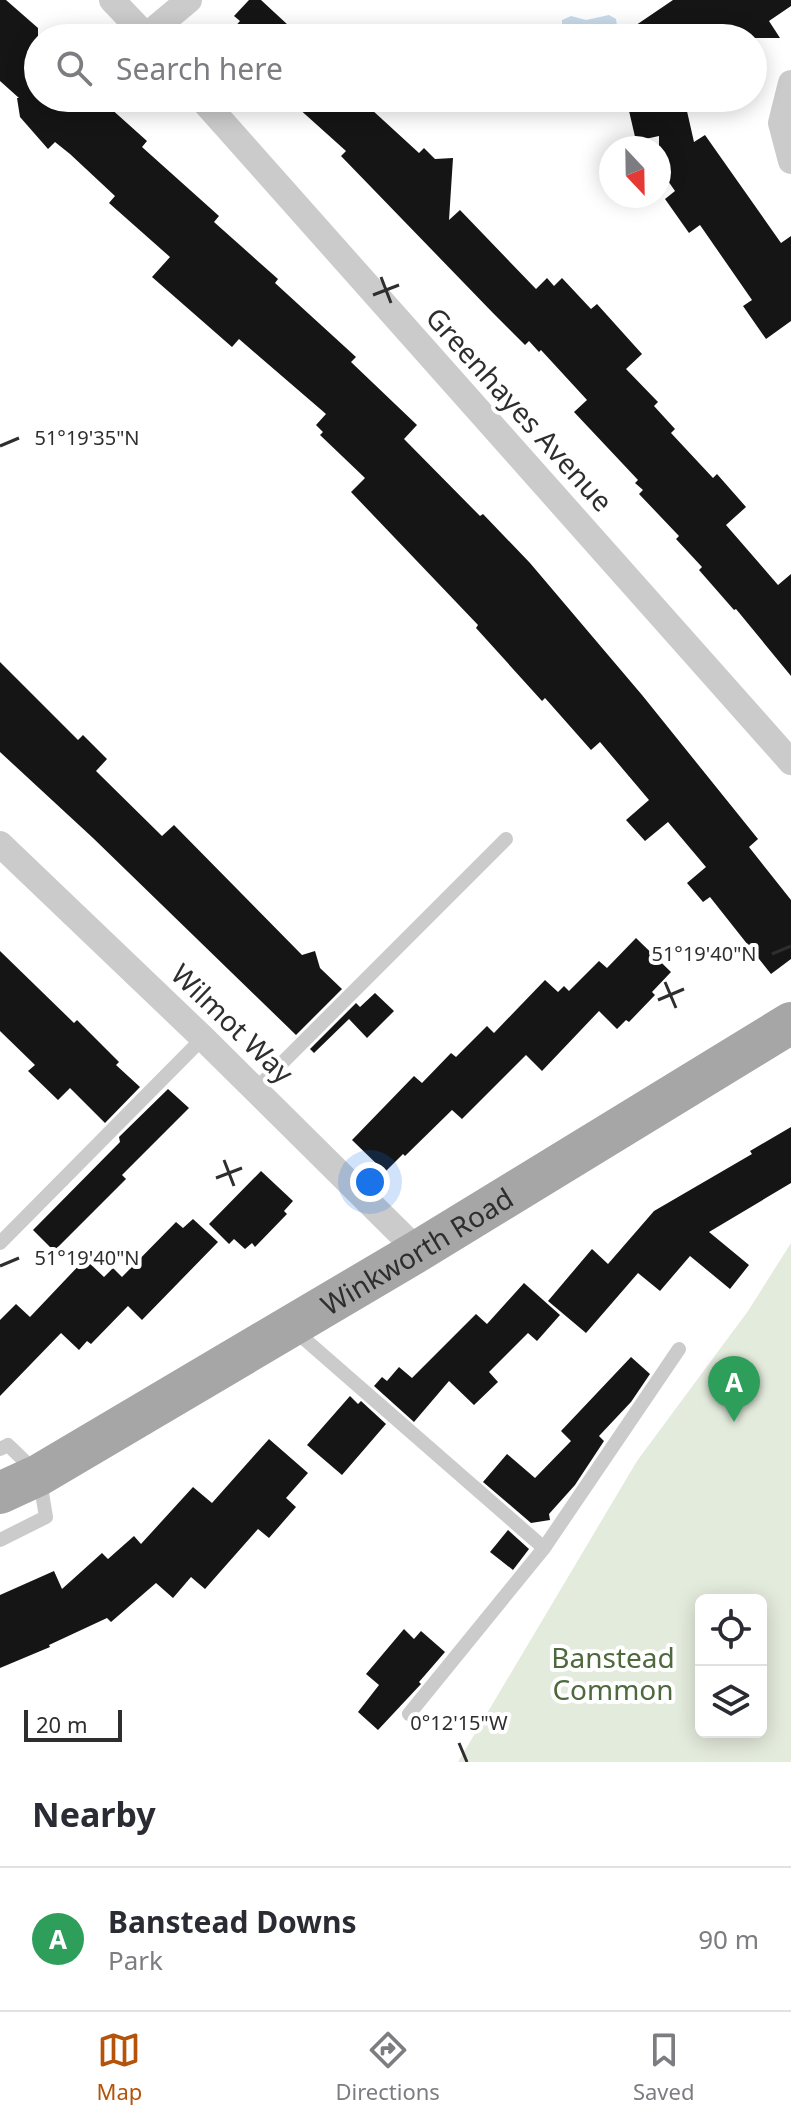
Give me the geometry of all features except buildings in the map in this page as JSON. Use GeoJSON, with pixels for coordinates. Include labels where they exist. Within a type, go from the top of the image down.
{"type":"FeatureCollection","features":[{"type":"Feature","properties":{"kind":"main road","name":"Winkworth Road"},"geometry":{"type":"LineString","coordinates":[[0,1493],[39,1475],[418,1251],[791,1023]]}},
{"type":"Feature","properties":{"kind":"street"},"geometry":{"type":"LineString","coordinates":[[112,0],[135,24]]}},
{"type":"Feature","properties":{"kind":"street"},"geometry":{"type":"LineString","coordinates":[[162,24],[189,0]]}},
{"type":"Feature","properties":{"kind":"street"},"geometry":{"type":"LineString","coordinates":[[791,83],[781,123],[791,161]]}},
{"type":"Feature","properties":{"kind":"street","name":"Greenhayes Avenue"},"geometry":{"type":"LineString","coordinates":[[213,112],[791,762]]}},
{"type":"Feature","properties":{"kind":"street","name":"Wilmot Way"},"geometry":{"type":"LineString","coordinates":[[0,844],[256,1089],[418,1251]]}},
{"type":"Feature","properties":{"kind":"lane"},"geometry":{"type":"LineString","coordinates":[[256,1089],[506,839]]}},
{"type":"Feature","properties":{"kind":"lane"},"geometry":{"type":"LineString","coordinates":[[0,1243],[203,1038]]}},
{"type":"Feature","properties":{"kind":"lane"},"geometry":{"type":"LineString","coordinates":[[289,1326],[544,1548]]}},
{"type":"Feature","properties":{"kind":"lane"},"geometry":{"type":"LineString","coordinates":[[409,1714],[544,1548],[679,1349]]}},
{"type":"Feature","properties":{"kind":"lane"},"geometry":{"type":"LineString","coordinates":[[0,1449],[8,1445],[39,1475],[46,1517],[0,1540]]}},
{"type":"Feature","properties":{"kind":"green space","name":"Banstead Common"},"geometry":{"type":"Polygon","coordinates":[[[791,1243],[791,1762],[458,1762],[637,1461],[748,1311],[791,1243]]]}},
{"type":"Feature","properties":{"kind":"water"},"geometry":{"type":"Polygon","coordinates":[[[609,15],[616,19],[617,24],[562,24],[562,20],[571,16],[586,20],[609,15]]]}},
{"type":"Feature","properties":{"kind":"place","name":"Banstead Downs"},"geometry":{"type":"Point","coordinates":[734,1422]}}]}
